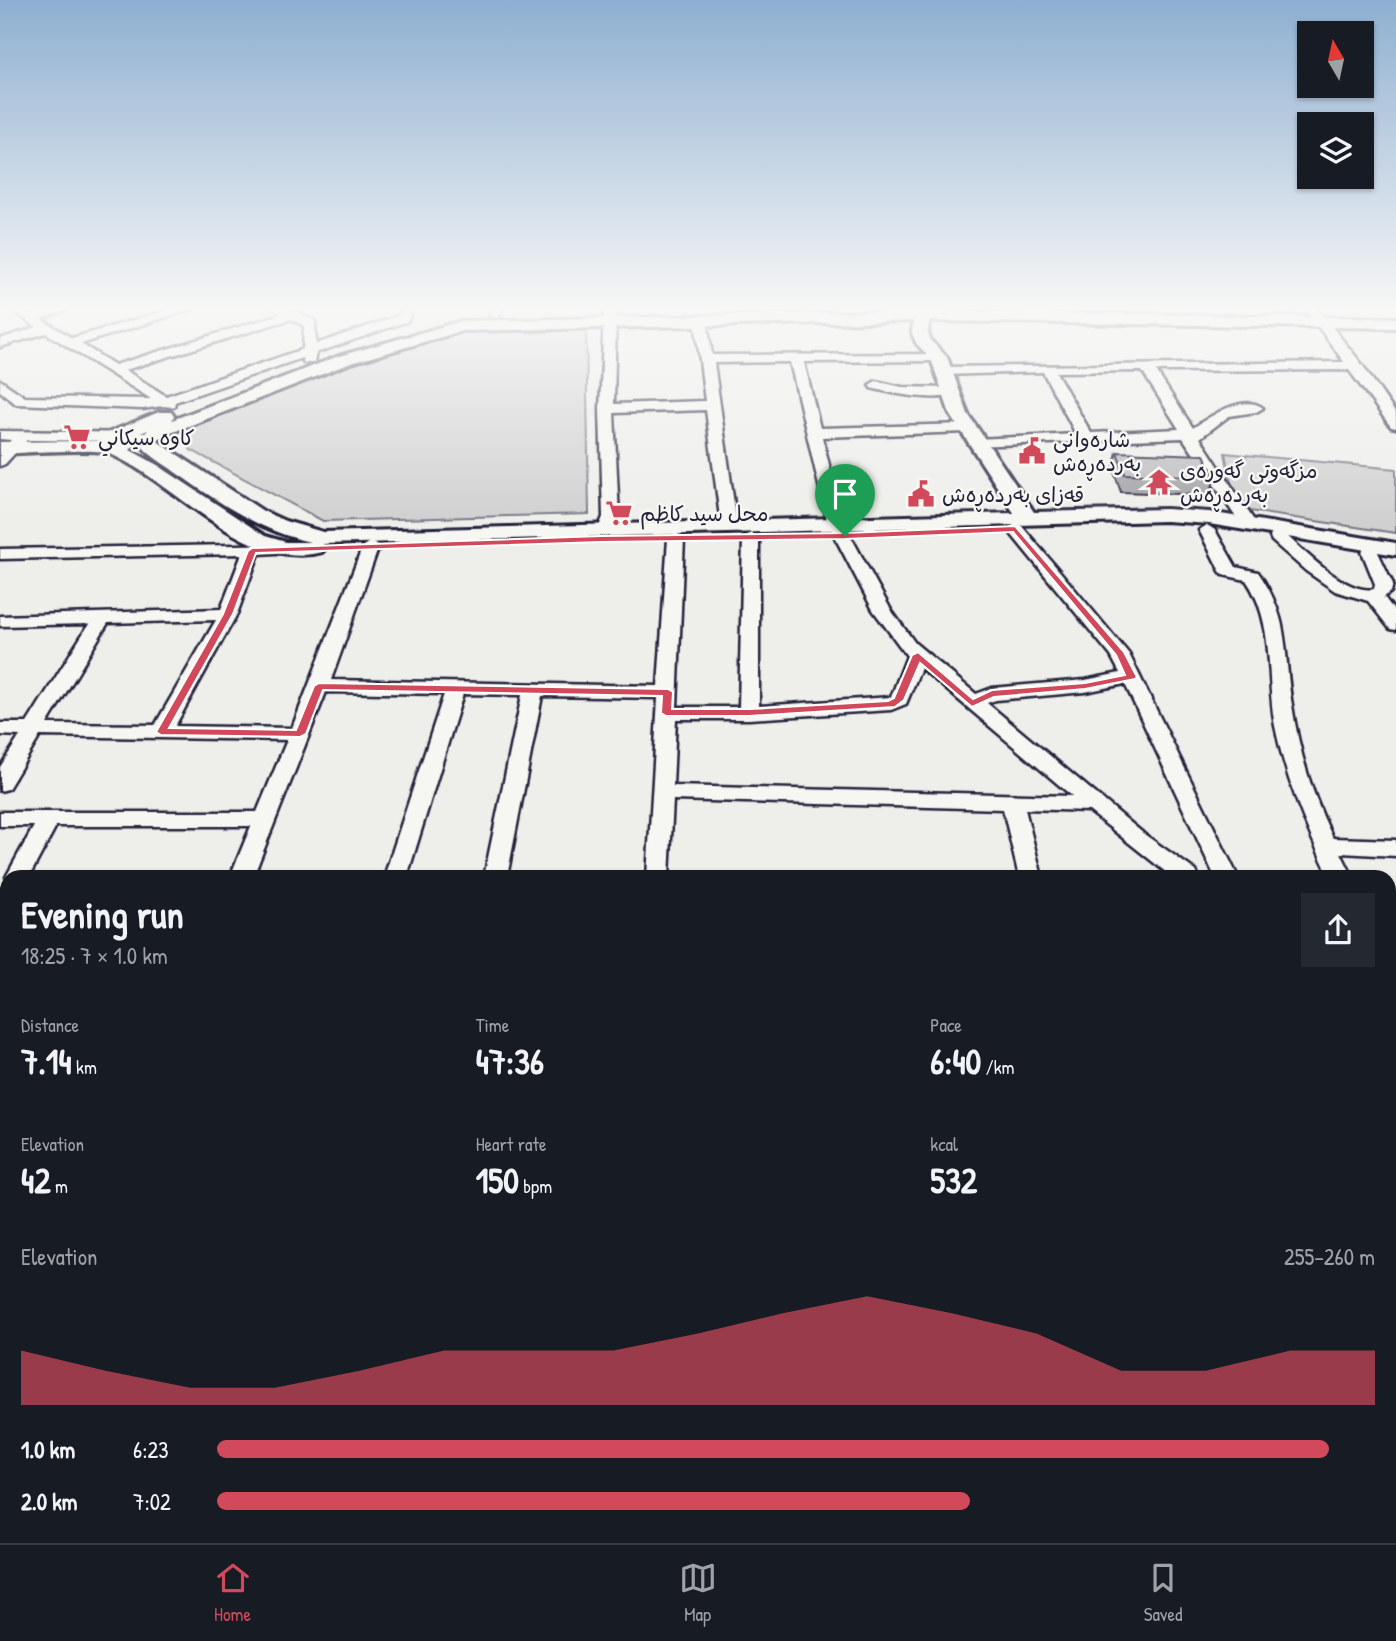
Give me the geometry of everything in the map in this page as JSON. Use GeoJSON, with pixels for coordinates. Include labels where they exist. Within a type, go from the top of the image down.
{"type":"FeatureCollection","features":[{"type":"Feature","properties":{"kind":"main road"},"geometry":{"type":"LineString","coordinates":[[111,442],[172,406],[245,379]]}},
{"type":"Feature","properties":{"kind":"main road"},"geometry":{"type":"LineString","coordinates":[[7,445],[148,441],[293,379]]}},
{"type":"Feature","properties":{"kind":"main road"},"geometry":{"type":"LineString","coordinates":[[946,379],[971,435],[1022,524]]}},
{"type":"Feature","properties":{"kind":"main road"},"geometry":{"type":"LineString","coordinates":[[148,441],[269,523],[307,536],[341,538],[729,525],[840,530]]}},
{"type":"Feature","properties":{"kind":"main road"},"geometry":{"type":"LineString","coordinates":[[111,442],[258,540],[285,548],[751,538],[840,530],[1022,524],[1172,523],[1396,557]]}},
{"type":"Feature","properties":{"kind":"main road"},"geometry":{"type":"LineString","coordinates":[[1022,524],[1166,515],[1249,525],[1396,549]]}},
{"type":"Feature","properties":{"kind":"street"},"geometry":{"type":"LineString","coordinates":[[131,379],[172,406]]}},
{"type":"Feature","properties":{"kind":"street"},"geometry":{"type":"LineString","coordinates":[[606,529],[611,517],[608,379]]}},
{"type":"Feature","properties":{"kind":"street"},"geometry":{"type":"LineString","coordinates":[[709,379],[729,525]]}},
{"type":"Feature","properties":{"kind":"street"},"geometry":{"type":"LineString","coordinates":[[801,379],[840,530],[882,610],[918,655],[972,703],[1136,839],[1178,870]]}},
{"type":"Feature","properties":{"kind":"street"},"geometry":{"type":"LineString","coordinates":[[1053,379],[1085,436]]}},
{"type":"Feature","properties":{"kind":"street"},"geometry":{"type":"LineString","coordinates":[[1153,379],[1249,525]]}},
{"type":"Feature","properties":{"kind":"street"},"geometry":{"type":"LineString","coordinates":[[1365,379],[1396,424]]}},
{"type":"Feature","properties":{"kind":"street"},"geometry":{"type":"LineString","coordinates":[[0,384],[22,401],[172,406]]}},
{"type":"Feature","properties":{"kind":"street"},"geometry":{"type":"LineString","coordinates":[[877,385],[902,391],[950,392]]}},
{"type":"Feature","properties":{"kind":"street"},"geometry":{"type":"LineString","coordinates":[[607,410],[713,405]]}},
{"type":"Feature","properties":{"kind":"street"},"geometry":{"type":"LineString","coordinates":[[814,433],[1188,435],[1225,412],[1256,408]]}},
{"type":"Feature","properties":{"kind":"street"},"geometry":{"type":"LineString","coordinates":[[1022,524],[1121,654],[1224,870]]}},
{"type":"Feature","properties":{"kind":"street"},"geometry":{"type":"LineString","coordinates":[[1207,530],[1230,571],[1255,578],[1272,611],[1278,635],[1282,703],[1294,769],[1325,845],[1338,870]]}},
{"type":"Feature","properties":{"kind":"street"},"geometry":{"type":"LineString","coordinates":[[1278,537],[1333,583],[1374,596],[1382,592],[1384,584],[1370,552]]}},
{"type":"Feature","properties":{"kind":"street"},"geometry":{"type":"LineString","coordinates":[[658,870],[676,538]]}},
{"type":"Feature","properties":{"kind":"street"},"geometry":{"type":"LineString","coordinates":[[749,712],[751,538]]}},
{"type":"Feature","properties":{"kind":"street"},"geometry":{"type":"LineString","coordinates":[[244,870],[319,686],[371,546]]}},
{"type":"Feature","properties":{"kind":"street"},"geometry":{"type":"LineString","coordinates":[[0,554],[252,551],[285,548]]}},
{"type":"Feature","properties":{"kind":"street"},"geometry":{"type":"LineString","coordinates":[[161,732],[228,614],[252,551]]}},
{"type":"Feature","properties":{"kind":"street"},"geometry":{"type":"LineString","coordinates":[[1374,596],[1396,625]]}},
{"type":"Feature","properties":{"kind":"street"},"geometry":{"type":"LineString","coordinates":[[0,621],[228,614]]}},
{"type":"Feature","properties":{"kind":"street"},"geometry":{"type":"LineString","coordinates":[[0,784],[102,618]]}},
{"type":"Feature","properties":{"kind":"street"},"geometry":{"type":"LineString","coordinates":[[319,686],[533,690],[749,712],[891,705],[899,700],[918,655]]}},
{"type":"Feature","properties":{"kind":"street"},"geometry":{"type":"LineString","coordinates":[[972,703],[992,694],[1085,686],[1131,677]]}},
{"type":"Feature","properties":{"kind":"street"},"geometry":{"type":"LineString","coordinates":[[397,870],[454,689]]}},
{"type":"Feature","properties":{"kind":"street"},"geometry":{"type":"LineString","coordinates":[[496,870],[533,690]]}},
{"type":"Feature","properties":{"kind":"street"},"geometry":{"type":"LineString","coordinates":[[0,729],[300,734]]}},
{"type":"Feature","properties":{"kind":"street"},"geometry":{"type":"LineString","coordinates":[[662,793],[1094,804]]}},
{"type":"Feature","properties":{"kind":"street"},"geometry":{"type":"LineString","coordinates":[[1012,802],[1029,870]]}},
{"type":"Feature","properties":{"kind":"street"},"geometry":{"type":"LineString","coordinates":[[0,819],[266,819]]}},
{"type":"Feature","properties":{"kind":"street"},"geometry":{"type":"LineString","coordinates":[[21,870],[49,819]]}},
{"type":"Feature","properties":{"kind":"street"},"geometry":{"type":"LineString","coordinates":[[1325,845],[1396,848]]}},
{"type":"Feature","properties":{"kind":"shaded area"},"geometry":{"type":"Polygon","coordinates":[[[308,379],[587,379],[589,514],[323,521],[191,450],[183,439],[187,430],[308,379]]]}},
{"type":"Feature","properties":{"kind":"shaded area"},"geometry":{"type":"Polygon","coordinates":[[[1225,453],[1396,469],[1396,533],[1236,509],[1225,453]]]}},
{"type":"Feature","properties":{"kind":"building"},"geometry":{"type":"Polygon","coordinates":[[[1117,452],[1204,455],[1215,477],[1125,474],[1117,452]]]}},
{"type":"Feature","properties":{"kind":"place","name":"كاوه سيكاني"},"geometry":{"type":"Point","coordinates":[77,437]}},
{"type":"Feature","properties":{"kind":"place","name":"شارەوانی بەردەڕەش"},"geometry":{"type":"Point","coordinates":[1032,451]}},
{"type":"Feature","properties":{"kind":"place","name":"مزگەوتی گەورەی بەردەڕەش"},"geometry":{"type":"Point","coordinates":[1159,482]}},
{"type":"Feature","properties":{"kind":"place","name":"قەزای بەردەڕەش"},"geometry":{"type":"Point","coordinates":[921,494]}},
{"type":"Feature","properties":{"kind":"place","name":"محل سيد كاظم"},"geometry":{"type":"Point","coordinates":[619,513]}},
{"type":"Feature","properties":{"kind":"route"},"geometry":{"type":"LineString","coordinates":[[1015,529],[1121,654],[1131,677],[1085,686],[992,694],[972,703],[918,655],[899,700],[891,705],[666,713],[668,692],[319,686],[300,734],[161,732],[228,614],[252,551],[601,539],[845,536],[1015,529]]}}]}
